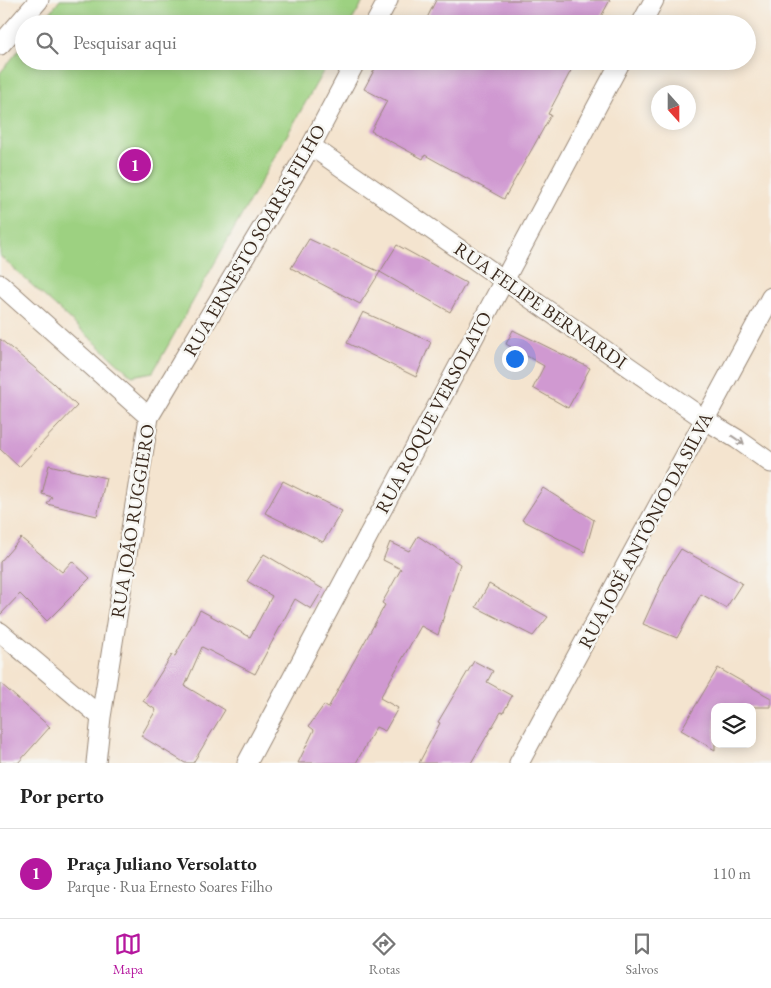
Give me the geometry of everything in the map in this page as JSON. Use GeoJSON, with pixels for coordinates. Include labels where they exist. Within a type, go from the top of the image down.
{"type":"FeatureCollection","features":[{"type":"Feature","properties":{"kind":"street"},"geometry":{"type":"LineString","coordinates":[[26,15],[39,0]]}},
{"type":"Feature","properties":{"kind":"street"},"geometry":{"type":"LineString","coordinates":[[380,15],[388,0]]}},
{"type":"Feature","properties":{"kind":"street"},"geometry":{"type":"LineString","coordinates":[[646,15],[654,0]]}},
{"type":"Feature","properties":{"kind":"street"},"geometry":{"type":"LineString","coordinates":[[0,45],[15,28]]}},
{"type":"Feature","properties":{"kind":"street","name":"RUA ERNESTO SOARES FILHO"},"geometry":{"type":"LineString","coordinates":[[149,417],[311,146],[351,70]]}},
{"type":"Feature","properties":{"kind":"street","name":"RUA ROQUE VERSOLATO"},"geometry":{"type":"LineString","coordinates":[[247,763],[616,70]]}},
{"type":"Feature","properties":{"kind":"street","name":"RUA FELIPE BERNARDI"},"geometry":{"type":"LineString","coordinates":[[311,146],[704,419],[771,463]]}},
{"type":"Feature","properties":{"kind":"street","name":"RUA JOÃO RUGGIERO"},"geometry":{"type":"LineString","coordinates":[[0,284],[149,417],[101,717],[96,763]]}},
{"type":"Feature","properties":{"kind":"street","name":"RUA JOSÉ ANTÔNIO DA SILVA"},"geometry":{"type":"LineString","coordinates":[[519,763],[771,297]]}},
{"type":"Feature","properties":{"kind":"street"},"geometry":{"type":"LineString","coordinates":[[0,632],[101,717]]}},
{"type":"Feature","properties":{"kind":"green space"},"geometry":{"type":"Polygon","coordinates":[[[60,0],[364,0],[355,15],[48,15],[60,0]]]}},
{"type":"Feature","properties":{"kind":"green space"},"geometry":{"type":"Polygon","coordinates":[[[15,55],[15,70],[324,70],[153,372],[132,376],[0,256],[0,73],[15,55]]]}},
{"type":"Feature","properties":{"kind":"building"},"geometry":{"type":"Polygon","coordinates":[[[436,0],[610,0],[602,15],[428,15],[436,0]]]}},
{"type":"Feature","properties":{"kind":"building"},"geometry":{"type":"Polygon","coordinates":[[[374,70],[571,70],[548,114],[551,115],[504,199],[425,155],[423,159],[371,131],[387,101],[364,89],[374,70]]]}},
{"type":"Feature","properties":{"kind":"building"},"geometry":{"type":"Polygon","coordinates":[[[309,239],[380,272],[360,304],[291,268],[309,239]]]}},
{"type":"Feature","properties":{"kind":"building"},"geometry":{"type":"Polygon","coordinates":[[[397,245],[466,283],[450,312],[380,272],[397,245]]]}},
{"type":"Feature","properties":{"kind":"building"},"geometry":{"type":"Polygon","coordinates":[[[363,312],[431,342],[416,377],[347,343],[363,312]]]}},
{"type":"Feature","properties":{"kind":"building"},"geometry":{"type":"Polygon","coordinates":[[[513,330],[590,368],[568,408],[533,388],[544,366],[506,344],[513,330]]]}},
{"type":"Feature","properties":{"kind":"building"},"geometry":{"type":"Polygon","coordinates":[[[0,339],[53,383],[77,406],[19,467],[0,449],[0,339]]]}},
{"type":"Feature","properties":{"kind":"building"},"geometry":{"type":"Polygon","coordinates":[[[49,465],[106,478],[97,516],[47,504],[52,497],[42,494],[49,465]]]}},
{"type":"Feature","properties":{"kind":"building"},"geometry":{"type":"Polygon","coordinates":[[[283,481],[342,511],[323,542],[265,513],[283,481]]]}},
{"type":"Feature","properties":{"kind":"building"},"geometry":{"type":"Polygon","coordinates":[[[543,488],[594,520],[585,552],[522,520],[543,488]]]}},
{"type":"Feature","properties":{"kind":"building"},"geometry":{"type":"Polygon","coordinates":[[[418,536],[460,564],[438,635],[421,626],[380,698],[398,708],[385,731],[376,727],[356,763],[298,763],[314,730],[309,726],[324,705],[328,708],[385,605],[382,603],[401,569],[383,560],[390,542],[409,551],[418,536]]]}},
{"type":"Feature","properties":{"kind":"building"},"geometry":{"type":"Polygon","coordinates":[[[21,538],[62,572],[72,561],[90,578],[47,621],[20,594],[0,615],[0,562],[21,538]]]}},
{"type":"Feature","properties":{"kind":"building"},"geometry":{"type":"Polygon","coordinates":[[[681,549],[742,583],[726,608],[701,594],[677,638],[643,624],[667,571],[681,549]]]}},
{"type":"Feature","properties":{"kind":"building"},"geometry":{"type":"Polygon","coordinates":[[[264,554],[323,589],[311,609],[295,599],[255,674],[202,647],[185,686],[225,710],[193,763],[185,763],[141,736],[156,710],[143,701],[172,655],[175,656],[200,610],[250,637],[272,596],[247,581],[264,554]]]}},
{"type":"Feature","properties":{"kind":"building"},"geometry":{"type":"Polygon","coordinates":[[[489,584],[548,617],[533,636],[476,607],[489,584]]]}},
{"type":"Feature","properties":{"kind":"building"},"geometry":{"type":"Polygon","coordinates":[[[474,661],[493,671],[487,682],[512,696],[503,713],[501,712],[471,763],[419,763],[440,723],[438,722],[474,661]]]}},
{"type":"Feature","properties":{"kind":"building"},"geometry":{"type":"Polygon","coordinates":[[[718,668],[771,698],[771,707],[756,707],[756,703],[711,703],[711,748],[681,730],[718,668]]]}},
{"type":"Feature","properties":{"kind":"building"},"geometry":{"type":"Polygon","coordinates":[[[0,683],[50,727],[18,763],[0,763],[0,683]]]}},
{"type":"Feature","properties":{"kind":"place","name":"Praça Juliano Versolatto"},"geometry":{"type":"Point","coordinates":[135,165]}}]}
